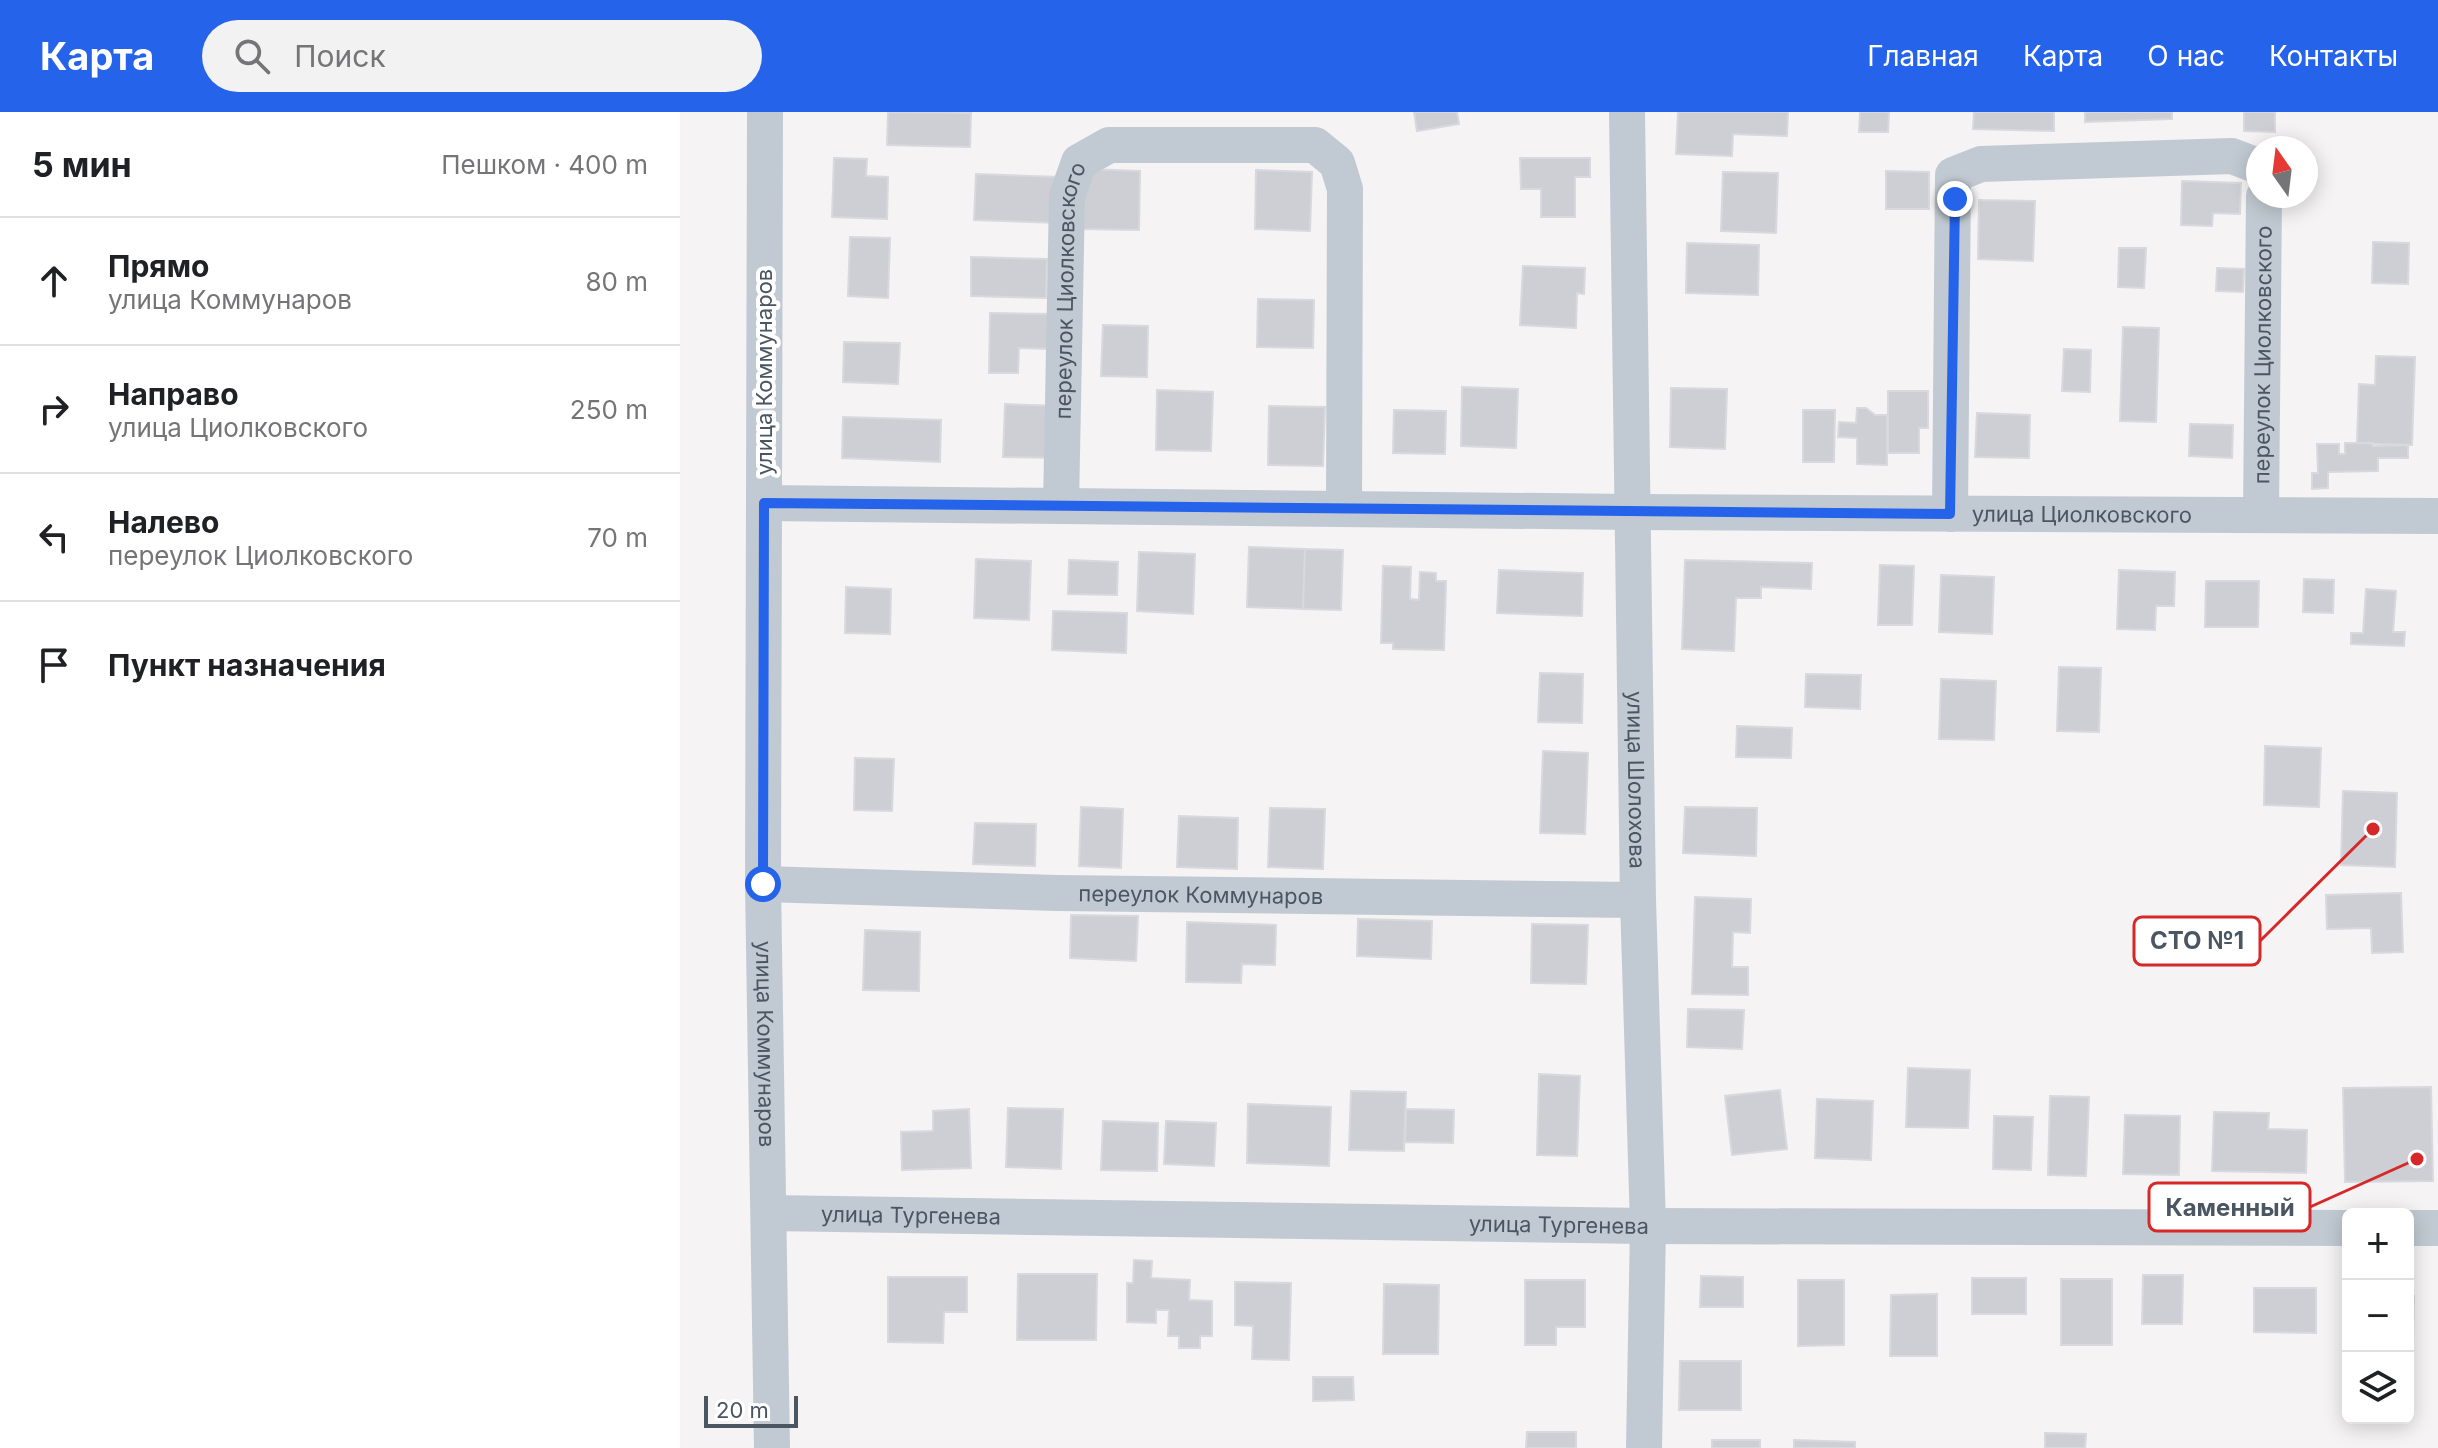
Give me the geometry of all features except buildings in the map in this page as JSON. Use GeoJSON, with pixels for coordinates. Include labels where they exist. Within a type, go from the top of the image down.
{"type":"FeatureCollection","features":[{"type":"Feature","properties":{"kind":"street","name":"улица Коммунаров"},"geometry":{"type":"LineString","coordinates":[[765,112],[763,884],[772,1448]]}},
{"type":"Feature","properties":{"kind":"street","name":"улица Шолохова"},"geometry":{"type":"LineString","coordinates":[[1627,112],[1638,900],[1648,1226],[1644,1448]]}},
{"type":"Feature","properties":{"kind":"street","name":"переулок Циолковского"},"geometry":{"type":"LineString","coordinates":[[1061,506],[1067,196],[1079,162],[1109,145],[1315,145],[1337,163],[1345,189],[1344,508]]}},
{"type":"Feature","properties":{"kind":"street"},"geometry":{"type":"LineString","coordinates":[[1950,514],[1953,175],[1981,164],[2216,156],[2232,156],[2246,161]]}},
{"type":"Feature","properties":{"kind":"street","name":"переулок Циолковского"},"geometry":{"type":"LineString","coordinates":[[2261,515],[2264,208]]}},
{"type":"Feature","properties":{"kind":"street","name":"улица Циолковского"},"geometry":{"type":"LineString","coordinates":[[764,503],[2438,516]]}},
{"type":"Feature","properties":{"kind":"street","name":"переулок Коммунаров"},"geometry":{"type":"LineString","coordinates":[[763,884],[1057,893],[1638,900]]}},
{"type":"Feature","properties":{"kind":"street","name":"улица Тургенева"},"geometry":{"type":"LineString","coordinates":[[769,1213],[1648,1226],[2342,1228]]}},
{"type":"Feature","properties":{"kind":"street"},"geometry":{"type":"LineString","coordinates":[[2414,1228],[2438,1228]]}},
{"type":"Feature","properties":{"kind":"place","name":"СТО №1"},"geometry":{"type":"Point","coordinates":[2373,829]}},
{"type":"Feature","properties":{"kind":"place","name":"Каменный"},"geometry":{"type":"Point","coordinates":[2417,1159]}},
{"type":"Feature","properties":{"kind":"route"},"geometry":{"type":"LineString","coordinates":[[763,884],[764,503],[1950,514],[1955,199]]}}]}
